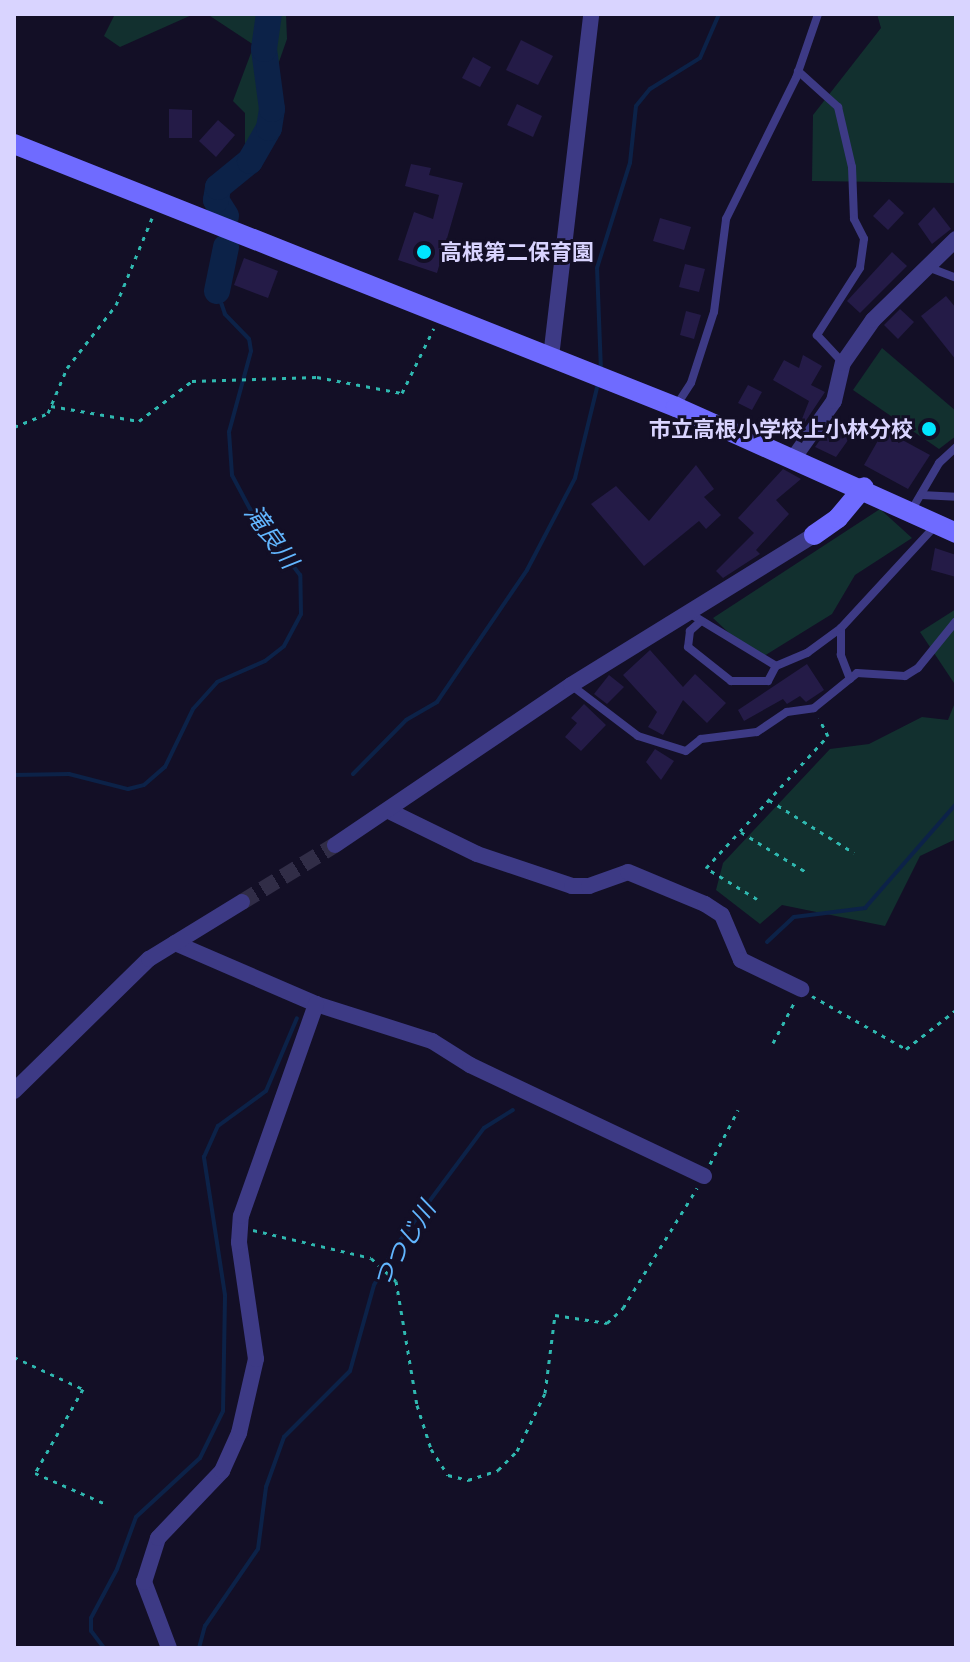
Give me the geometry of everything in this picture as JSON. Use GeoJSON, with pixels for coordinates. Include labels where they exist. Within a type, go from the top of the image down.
{"type":"FeatureCollection","features":[{"type":"Feature","properties":{"kind":"street"},"geometry":{"type":"LineString","coordinates":[[551,357],[591,14]]}},
{"type":"Feature","properties":{"kind":"street"},"geometry":{"type":"LineString","coordinates":[[14,144],[676,407],[864,487],[916,503],[937,523],[956,533]]}},
{"type":"Feature","properties":{"kind":"street"},"geometry":{"type":"LineString","coordinates":[[795,456],[834,401],[843,363],[873,320],[924,266],[956,239]]}},
{"type":"Feature","properties":{"kind":"street"},"geometry":{"type":"LineString","coordinates":[[335,845],[571,685],[694,617],[838,518],[864,487]]}},
{"type":"Feature","properties":{"kind":"street"},"geometry":{"type":"LineString","coordinates":[[389,811],[477,854],[572,886],[589,886],[628,872],[705,904],[722,915],[741,960],[801,989]]}},
{"type":"Feature","properties":{"kind":"street"},"geometry":{"type":"LineString","coordinates":[[14,1091],[149,959],[242,902]]}},
{"type":"Feature","properties":{"kind":"street"},"geometry":{"type":"LineString","coordinates":[[175,943],[316,1004],[432,1041],[470,1065],[704,1176]]}},
{"type":"Feature","properties":{"kind":"street"},"geometry":{"type":"LineString","coordinates":[[169,1648],[144,1582],[158,1538],[222,1471],[239,1433],[256,1359],[240,1227],[316,1004]]}},
{"type":"Feature","properties":{"kind":"lane"},"geometry":{"type":"LineString","coordinates":[[676,407],[691,383],[714,312],[726,219],[798,71],[818,14]]}},
{"type":"Feature","properties":{"kind":"lane"},"geometry":{"type":"LineString","coordinates":[[798,71],[838,107],[852,167],[854,219],[864,239],[860,268],[817,335],[843,363]]}},
{"type":"Feature","properties":{"kind":"lane"},"geometry":{"type":"LineString","coordinates":[[924,266],[956,278]]}},
{"type":"Feature","properties":{"kind":"lane"},"geometry":{"type":"LineString","coordinates":[[916,503],[939,463],[956,447]]}},
{"type":"Feature","properties":{"kind":"lane"},"geometry":{"type":"LineString","coordinates":[[916,503],[956,497]]}},
{"type":"Feature","properties":{"kind":"lane"},"geometry":{"type":"LineString","coordinates":[[776,666],[694,617],[688,647],[731,681],[768,681],[776,666],[807,653],[841,628],[937,523]]}},
{"type":"Feature","properties":{"kind":"lane"},"geometry":{"type":"LineString","coordinates":[[571,685],[638,736],[686,751],[701,739],[757,732],[787,712],[814,708],[850,679],[877,672],[905,676],[918,668],[956,621]]}},
{"type":"Feature","properties":{"kind":"lane"},"geometry":{"type":"LineString","coordinates":[[841,628],[841,655],[850,679]]}},
{"type":"Feature","properties":{"kind":"path"},"geometry":{"type":"LineString","coordinates":[[14,427],[48,413],[67,368],[116,305],[158,203]]}},
{"type":"Feature","properties":{"kind":"path"},"geometry":{"type":"LineString","coordinates":[[51,406],[139,421],[192,381],[317,377],[402,393],[441,314]]}},
{"type":"Feature","properties":{"kind":"path"},"geometry":{"type":"LineString","coordinates":[[757,899],[706,868],[828,736],[814,708]]}},
{"type":"Feature","properties":{"kind":"path"},"geometry":{"type":"LineString","coordinates":[[768,800],[854,853]]}},
{"type":"Feature","properties":{"kind":"path"},"geometry":{"type":"LineString","coordinates":[[740,832],[806,872]]}},
{"type":"Feature","properties":{"kind":"path"},"geometry":{"type":"LineString","coordinates":[[773,1043],[801,989],[906,1049],[956,1010]]}},
{"type":"Feature","properties":{"kind":"path"},"geometry":{"type":"LineString","coordinates":[[240,1227],[371,1258],[396,1281],[417,1405],[431,1449],[448,1475],[468,1480],[498,1470],[517,1451],[545,1393],[555,1315],[607,1323],[623,1308],[704,1176],[738,1110]]}},
{"type":"Feature","properties":{"kind":"path"},"geometry":{"type":"LineString","coordinates":[[14,1357],[83,1389],[35,1473],[106,1504]]}},
{"type":"Feature","properties":{"kind":"green space"},"geometry":{"type":"Polygon","coordinates":[[[115,14],[194,14],[120,47],[104,36],[115,14]]]}},
{"type":"Feature","properties":{"kind":"green space"},"geometry":{"type":"Polygon","coordinates":[[[207,14],[286,14],[287,39],[274,76],[267,125],[253,142],[245,144],[245,113],[233,101],[254,45],[207,14]]]}},
{"type":"Feature","properties":{"kind":"green space"},"geometry":{"type":"Polygon","coordinates":[[[877,14],[956,14],[956,183],[812,181],[813,115],[881,28],[877,14]]]}},
{"type":"Feature","properties":{"kind":"green space"},"geometry":{"type":"Polygon","coordinates":[[[882,348],[956,411],[956,436],[939,449],[853,390],[882,348]]]}},
{"type":"Feature","properties":{"kind":"green space"},"geometry":{"type":"Polygon","coordinates":[[[880,509],[912,538],[855,575],[832,614],[764,656],[746,649],[713,618],[880,509]]]}},
{"type":"Feature","properties":{"kind":"green space"},"geometry":{"type":"Polygon","coordinates":[[[956,609],[956,686],[920,632],[956,609]]]}},
{"type":"Feature","properties":{"kind":"green space"},"geometry":{"type":"Polygon","coordinates":[[[956,700],[956,839],[920,856],[885,926],[782,905],[760,924],[716,890],[723,863],[830,749],[869,744],[922,717],[948,720],[956,700]]]}},
{"type":"Feature","properties":{"kind":"building"},"geometry":{"type":"Polygon","coordinates":[[[521,40],[553,56],[538,85],[506,70],[521,40]]]}},
{"type":"Feature","properties":{"kind":"building"},"geometry":{"type":"Polygon","coordinates":[[[473,57],[491,67],[480,87],[462,78],[473,57]]]}},
{"type":"Feature","properties":{"kind":"building"},"geometry":{"type":"Polygon","coordinates":[[[517,104],[542,116],[533,137],[507,125],[517,104]]]}},
{"type":"Feature","properties":{"kind":"building"},"geometry":{"type":"Polygon","coordinates":[[[169,109],[192,110],[192,138],[169,138],[169,109]]]}},
{"type":"Feature","properties":{"kind":"building"},"geometry":{"type":"Polygon","coordinates":[[[218,120],[235,135],[216,157],[199,141],[218,120]]]}},
{"type":"Feature","properties":{"kind":"building"},"geometry":{"type":"Polygon","coordinates":[[[411,164],[431,168],[429,175],[463,183],[437,273],[398,260],[414,212],[433,219],[439,195],[405,186],[411,164]]]}},
{"type":"Feature","properties":{"kind":"building"},"geometry":{"type":"Polygon","coordinates":[[[889,199],[904,213],[888,230],[873,216],[889,199]]]}},
{"type":"Feature","properties":{"kind":"building"},"geometry":{"type":"Polygon","coordinates":[[[934,207],[951,229],[932,244],[918,224],[934,207]]]}},
{"type":"Feature","properties":{"kind":"building"},"geometry":{"type":"Polygon","coordinates":[[[660,218],[691,227],[684,250],[653,241],[660,218]]]}},
{"type":"Feature","properties":{"kind":"building"},"geometry":{"type":"Polygon","coordinates":[[[892,252],[907,266],[860,313],[847,301],[892,252]]]}},
{"type":"Feature","properties":{"kind":"building"},"geometry":{"type":"Polygon","coordinates":[[[244,258],[278,271],[268,298],[234,285],[244,258]]]}},
{"type":"Feature","properties":{"kind":"building"},"geometry":{"type":"Polygon","coordinates":[[[685,264],[705,269],[699,292],[679,287],[685,264]]]}},
{"type":"Feature","properties":{"kind":"building"},"geometry":{"type":"Polygon","coordinates":[[[946,296],[956,308],[956,360],[921,316],[946,296]]]}},
{"type":"Feature","properties":{"kind":"building"},"geometry":{"type":"Polygon","coordinates":[[[900,309],[914,322],[898,339],[884,325],[900,309]]]}},
{"type":"Feature","properties":{"kind":"building"},"geometry":{"type":"Polygon","coordinates":[[[686,311],[701,315],[694,339],[680,335],[686,311]]]}},
{"type":"Feature","properties":{"kind":"building"},"geometry":{"type":"Polygon","coordinates":[[[803,355],[822,366],[811,385],[825,392],[795,437],[809,401],[773,380],[784,360],[799,368],[803,355]]]}},
{"type":"Feature","properties":{"kind":"building"},"geometry":{"type":"Polygon","coordinates":[[[748,385],[762,392],[752,410],[738,403],[748,385]]]}},
{"type":"Feature","properties":{"kind":"building"},"geometry":{"type":"Polygon","coordinates":[[[830,426],[851,436],[836,457],[815,447],[830,426]]]}},
{"type":"Feature","properties":{"kind":"building"},"geometry":{"type":"Polygon","coordinates":[[[884,430],[930,455],[908,489],[864,465],[884,430]]]}},
{"type":"Feature","properties":{"kind":"building"},"geometry":{"type":"Polygon","coordinates":[[[696,465],[714,489],[704,497],[721,515],[706,529],[699,521],[644,566],[591,504],[616,486],[649,521],[696,465]]]}},
{"type":"Feature","properties":{"kind":"building"},"geometry":{"type":"Polygon","coordinates":[[[783,469],[801,479],[776,500],[789,514],[756,550],[760,554],[723,578],[716,571],[754,533],[738,518],[783,469]]]}},
{"type":"Feature","properties":{"kind":"building"},"geometry":{"type":"Polygon","coordinates":[[[935,548],[956,555],[956,577],[931,570],[935,548]]]}},
{"type":"Feature","properties":{"kind":"building"},"geometry":{"type":"Polygon","coordinates":[[[650,650],[683,687],[695,674],[726,703],[707,723],[683,700],[663,735],[648,727],[657,712],[623,675],[650,650]]]}},
{"type":"Feature","properties":{"kind":"building"},"geometry":{"type":"Polygon","coordinates":[[[807,664],[824,690],[806,702],[800,696],[787,704],[783,699],[744,721],[738,710],[807,664]]]}},
{"type":"Feature","properties":{"kind":"building"},"geometry":{"type":"Polygon","coordinates":[[[609,675],[624,687],[607,704],[594,694],[609,675]]]}},
{"type":"Feature","properties":{"kind":"building"},"geometry":{"type":"Polygon","coordinates":[[[584,704],[606,725],[581,751],[565,737],[577,723],[571,718],[584,704]]]}},
{"type":"Feature","properties":{"kind":"building"},"geometry":{"type":"Polygon","coordinates":[[[655,749],[674,761],[661,780],[646,762],[655,749]]]}},
{"type":"Feature","properties":{"kind":"waterway","name":"滝良川"},"geometry":{"type":"LineString","coordinates":[[226,216],[216,200],[218,187],[250,161],[269,128],[272,109],[264,49],[269,14]]}},
{"type":"Feature","properties":{"kind":"waterway"},"geometry":{"type":"LineString","coordinates":[[601,371],[597,268],[630,163],[636,106],[650,89],[700,58],[719,14]]}},
{"type":"Feature","properties":{"kind":"waterway","name":"滝良川"},"geometry":{"type":"LineString","coordinates":[[217,291],[226,247]]}},
{"type":"Feature","properties":{"kind":"waterway","name":"滝良川"},"geometry":{"type":"LineString","coordinates":[[14,775],[69,774],[128,789],[144,785],[165,767],[193,709],[217,682],[265,661],[284,646],[301,614],[300,575],[250,509],[232,475],[229,432],[251,351],[249,339],[225,314],[217,291]]}},
{"type":"Feature","properties":{"kind":"waterway"},"geometry":{"type":"LineString","coordinates":[[353,774],[406,720],[437,702],[527,570],[575,478],[598,384]]}},
{"type":"Feature","properties":{"kind":"waterway","name":"つつじ川"},"geometry":{"type":"LineString","coordinates":[[767,942],[794,917],[865,908],[956,804]]}},
{"type":"Feature","properties":{"kind":"waterway"},"geometry":{"type":"LineString","coordinates":[[104,1648],[91,1631],[91,1618],[117,1569],[136,1517],[200,1458],[223,1411],[225,1295],[204,1157],[218,1126],[266,1091],[297,1018]]}},
{"type":"Feature","properties":{"kind":"waterway","name":"つつじ川"},"geometry":{"type":"LineString","coordinates":[[199,1648],[205,1626],[258,1549],[266,1487],[284,1437],[350,1371],[374,1285],[396,1246],[484,1128],[513,1110]]}},
{"type":"Feature","properties":{"kind":"tunnel"},"geometry":{"type":"LineString","coordinates":[[242,902],[335,845]]}},
{"type":"Feature","properties":{"kind":"place","name":"高根第二保育園"},"geometry":{"type":"Point","coordinates":[424,252]}},
{"type":"Feature","properties":{"kind":"place","name":"市立高根小学校上小林分校"},"geometry":{"type":"Point","coordinates":[929,429]}}]}
